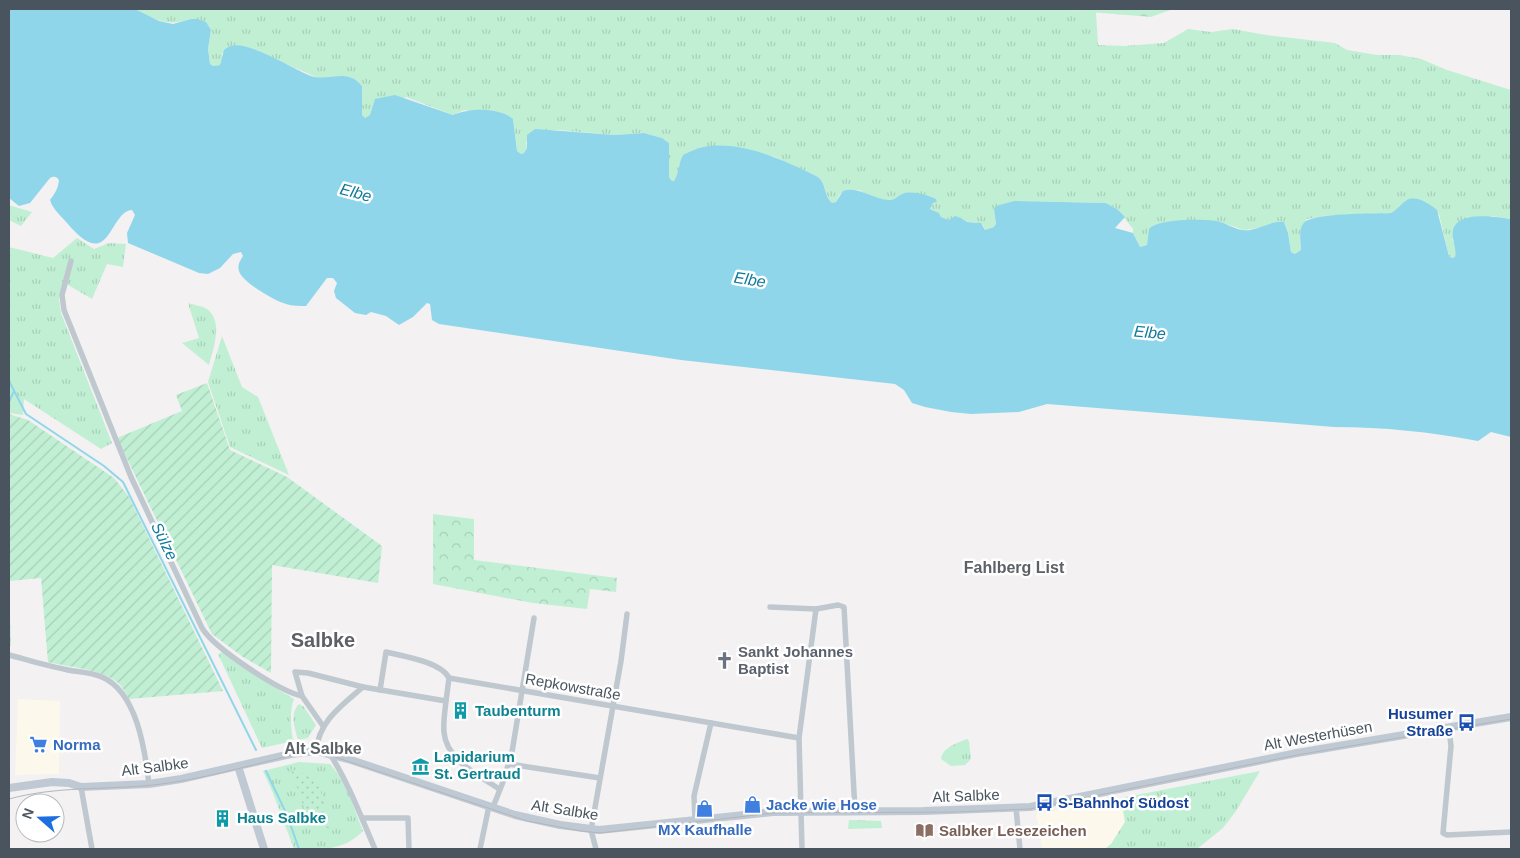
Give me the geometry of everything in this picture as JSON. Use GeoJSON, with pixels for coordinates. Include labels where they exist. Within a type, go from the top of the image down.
{"type":"FeatureCollection","features":[{"type":"Feature","properties":{"kind":"main road","name":"Alt Westerhüsen"},"geometry":{"type":"LineString","coordinates":[[1130,787],[1297,753],[1511,717]]}},
{"type":"Feature","properties":{"kind":"main road","name":"Alt Salbke"},"geometry":{"type":"LineString","coordinates":[[9,788],[52,782],[69,783],[81,787],[149,784],[181,779],[291,754],[316,751],[329,753],[532,819],[591,830],[773,812],[924,812],[1016,808],[1045,805],[1130,787]]}},
{"type":"Feature","properties":{"kind":"main road"},"geometry":{"type":"LineString","coordinates":[[238,766],[264,849]]}},
{"type":"Feature","properties":{"kind":"street"},"geometry":{"type":"LineString","coordinates":[[71,261],[62,295],[64,310],[131,477],[202,628],[208,637],[218,645],[273,684],[288,692],[302,696]]}},
{"type":"Feature","properties":{"kind":"street"},"geometry":{"type":"LineString","coordinates":[[770,607],[816,610],[840,605],[845,610],[855,811]]}},
{"type":"Feature","properties":{"kind":"street"},"geometry":{"type":"LineString","coordinates":[[802,849],[800,738],[816,610]]}},
{"type":"Feature","properties":{"kind":"street"},"geometry":{"type":"LineString","coordinates":[[596,849],[591,830],[627,614]]}},
{"type":"Feature","properties":{"kind":"street"},"geometry":{"type":"LineString","coordinates":[[480,849],[491,807],[509,764],[534,618]]}},
{"type":"Feature","properties":{"kind":"street","name":"Repkowstraße"},"geometry":{"type":"LineString","coordinates":[[380,690],[386,652],[431,665],[447,674],[449,678],[800,738]]}},
{"type":"Feature","properties":{"kind":"street"},"geometry":{"type":"LineString","coordinates":[[9,655],[66,670],[95,674],[110,681],[123,694],[138,725],[144,744],[149,784]]}},
{"type":"Feature","properties":{"kind":"street"},"geometry":{"type":"LineString","coordinates":[[323,726],[302,696],[295,672],[308,673],[363,687],[446,701]]}},
{"type":"Feature","properties":{"kind":"street"},"geometry":{"type":"LineString","coordinates":[[449,678],[444,733],[449,747],[462,763],[500,789]]}},
{"type":"Feature","properties":{"kind":"street"},"geometry":{"type":"LineString","coordinates":[[316,751],[317,740],[323,726],[333,714],[363,687]]}},
{"type":"Feature","properties":{"kind":"street"},"geometry":{"type":"LineString","coordinates":[[695,820],[694,796],[711,723]]}},
{"type":"Feature","properties":{"kind":"street"},"geometry":{"type":"LineString","coordinates":[[1449,728],[1451,746],[1444,834],[1511,832]]}},
{"type":"Feature","properties":{"kind":"street"},"geometry":{"type":"LineString","coordinates":[[329,753],[363,818],[375,849]]}},
{"type":"Feature","properties":{"kind":"street"},"geometry":{"type":"LineString","coordinates":[[509,764],[600,778]]}},
{"type":"Feature","properties":{"kind":"street"},"geometry":{"type":"LineString","coordinates":[[81,787],[92,849]]}},
{"type":"Feature","properties":{"kind":"street"},"geometry":{"type":"LineString","coordinates":[[1016,808],[1020,849]]}},
{"type":"Feature","properties":{"kind":"street"},"geometry":{"type":"LineString","coordinates":[[363,818],[408,818],[409,849]]}},
{"type":"Feature","properties":{"kind":"shaded area"},"geometry":{"type":"Polygon","coordinates":[[[18,699],[60,701],[59,774],[15,775],[18,699]]]}},
{"type":"Feature","properties":{"kind":"shaded area"},"geometry":{"type":"Polygon","coordinates":[[[1121,798],[1125,822],[1111,844],[1105,849],[1042,849],[1036,814],[1121,798]]]}},
{"type":"Feature","properties":{"kind":"green space"},"geometry":{"type":"Polygon","coordinates":[[[135,9],[1053,9],[1096,12],[1098,45],[1124,46],[1164,43],[1188,29],[1211,32],[1233,29],[1335,43],[1347,50],[1421,59],[1447,70],[1511,90],[1511,219],[1491,216],[1452,239],[1456,247],[1455,257],[1452,258],[1449,256],[1439,214],[1398,209],[1391,213],[1323,216],[1307,219],[1300,232],[1301,250],[1295,254],[1291,252],[1284,222],[1280,221],[1260,228],[1244,230],[1217,221],[1149,229],[1147,245],[1140,247],[1133,229],[1117,209],[1106,203],[1014,201],[994,209],[996,224],[994,227],[985,230],[983,225],[975,222],[967,222],[961,218],[949,220],[941,217],[939,213],[930,209],[933,203],[937,202],[936,199],[912,193],[904,193],[891,201],[878,199],[859,190],[840,194],[836,202],[832,203],[827,196],[823,183],[818,177],[775,157],[720,146],[701,147],[684,154],[678,175],[672,181],[669,177],[669,143],[662,138],[644,133],[615,135],[551,130],[526,142],[527,148],[521,154],[517,151],[513,119],[464,110],[453,115],[406,97],[365,118],[362,116],[362,86],[352,78],[341,76],[318,78],[255,50],[222,53],[220,65],[213,66],[210,64],[208,49],[211,30],[191,19],[175,22],[162,21],[135,9]]]}},
{"type":"Feature","properties":{"kind":"green space"},"geometry":{"type":"Polygon","coordinates":[[[1053,9],[1173,9],[1151,17],[1053,9]]]}},
{"type":"Feature","properties":{"kind":"green space"},"geometry":{"type":"Polygon","coordinates":[[[9,206],[32,212],[21,226],[9,220],[9,206]]]}},
{"type":"Feature","properties":{"kind":"green space"},"geometry":{"type":"Polygon","coordinates":[[[77,238],[94,249],[109,243],[126,244],[123,267],[107,264],[92,299],[63,282],[59,299],[61,313],[112,443],[101,449],[24,399],[23,415],[9,413],[9,247],[53,258],[77,238]]]}},
{"type":"Feature","properties":{"kind":"green space"},"geometry":{"type":"Polygon","coordinates":[[[188,303],[207,309],[215,321],[215,344],[209,365],[182,343],[199,338],[188,303]]]}},
{"type":"Feature","properties":{"kind":"green space"},"geometry":{"type":"Polygon","coordinates":[[[222,336],[242,387],[258,397],[289,475],[230,447],[208,382],[222,336]]]}},
{"type":"Feature","properties":{"kind":"green space"},"geometry":{"type":"Polygon","coordinates":[[[207,383],[230,450],[287,477],[382,546],[378,583],[272,565],[271,673],[243,657],[212,634],[117,438],[182,411],[176,395],[207,383]]]}},
{"type":"Feature","properties":{"kind":"green space"},"geometry":{"type":"Polygon","coordinates":[[[9,414],[28,420],[114,478],[129,497],[223,691],[129,699],[117,682],[102,674],[48,662],[41,578],[9,581],[9,414]]]}},
{"type":"Feature","properties":{"kind":"green space"},"geometry":{"type":"Polygon","coordinates":[[[433,514],[474,519],[474,560],[617,578],[616,592],[590,589],[587,609],[533,603],[433,584],[433,514]]]}},
{"type":"Feature","properties":{"kind":"green space"},"geometry":{"type":"Polygon","coordinates":[[[9,581],[11,646],[9,646],[9,581]]]}},
{"type":"Feature","properties":{"kind":"green space"},"geometry":{"type":"Polygon","coordinates":[[[224,651],[294,699],[291,714],[293,741],[262,748],[218,654],[224,651]]]}},
{"type":"Feature","properties":{"kind":"green space"},"geometry":{"type":"Polygon","coordinates":[[[299,704],[304,707],[316,725],[308,738],[298,740],[293,717],[299,704]]]}},
{"type":"Feature","properties":{"kind":"green space"},"geometry":{"type":"Polygon","coordinates":[[[967,739],[969,741],[971,759],[965,765],[951,766],[941,759],[947,749],[967,739]]]}},
{"type":"Feature","properties":{"kind":"green space"},"geometry":{"type":"Polygon","coordinates":[[[299,762],[330,764],[336,771],[350,796],[363,831],[355,838],[347,843],[331,848],[294,849],[263,771],[299,762]]]}},
{"type":"Feature","properties":{"kind":"green space"},"geometry":{"type":"Polygon","coordinates":[[[291,769],[317,779],[333,831],[307,817],[291,769]]]}},
{"type":"Feature","properties":{"kind":"green space"},"geometry":{"type":"Polygon","coordinates":[[[1260,771],[1236,811],[1223,828],[1197,849],[1105,849],[1111,844],[1125,822],[1121,798],[1260,771]]]}},
{"type":"Feature","properties":{"kind":"green space"},"geometry":{"type":"Polygon","coordinates":[[[849,820],[881,821],[882,828],[848,829],[849,820]]]}},
{"type":"Feature","properties":{"kind":"water","name":"Elbe"},"geometry":{"type":"Polygon","coordinates":[[[9,9],[135,9],[159,21],[173,24],[197,19],[206,22],[211,30],[208,49],[210,64],[213,66],[220,65],[225,49],[238,45],[259,51],[311,76],[350,77],[362,86],[362,115],[365,118],[370,115],[375,99],[395,95],[453,115],[476,110],[500,112],[513,119],[517,151],[521,154],[527,148],[527,135],[535,129],[615,135],[644,133],[662,138],[669,143],[669,177],[672,181],[676,178],[684,154],[700,148],[732,146],[777,158],[818,177],[823,183],[827,197],[832,203],[836,202],[843,191],[849,190],[860,191],[890,200],[906,193],[919,194],[936,199],[937,202],[933,203],[930,209],[939,213],[941,217],[949,220],[955,216],[967,222],[981,223],[985,230],[994,227],[996,224],[994,209],[996,206],[1014,201],[1106,203],[1117,209],[1125,217],[1115,228],[1133,233],[1140,247],[1147,245],[1149,229],[1154,225],[1171,221],[1217,221],[1243,230],[1275,222],[1284,222],[1291,252],[1295,254],[1301,250],[1301,230],[1303,224],[1308,220],[1318,217],[1391,213],[1407,200],[1419,199],[1437,210],[1449,256],[1452,258],[1455,257],[1453,230],[1456,224],[1462,220],[1479,216],[1511,219],[1511,437],[1491,432],[1478,441],[1389,429],[1334,427],[1047,404],[1019,412],[971,414],[951,412],[912,403],[904,390],[895,384],[681,360],[439,324],[432,320],[430,304],[427,303],[413,317],[399,325],[386,316],[371,312],[366,315],[355,313],[336,298],[334,291],[337,283],[333,278],[327,278],[306,306],[293,306],[274,299],[241,275],[238,267],[243,256],[241,252],[233,254],[220,268],[208,274],[199,273],[128,243],[127,233],[135,215],[132,210],[124,213],[107,237],[101,242],[92,243],[81,237],[52,205],[50,200],[56,191],[59,180],[56,177],[50,178],[30,203],[19,206],[9,198],[9,9]]]}},
{"type":"Feature","properties":{"kind":"waterway","name":"Sülze"},"geometry":{"type":"LineString","coordinates":[[9,381],[26,414],[104,466],[123,482],[256,750]]}},
{"type":"Feature","properties":{"kind":"waterway"},"geometry":{"type":"LineString","coordinates":[[9,402],[14,391]]}},
{"type":"Feature","properties":{"kind":"waterway","name":"Sülze"},"geometry":{"type":"LineString","coordinates":[[266,771],[287,815],[299,849]]}},
{"type":"Feature","properties":{"kind":"tram line"},"geometry":{"type":"LineString","coordinates":[[9,799],[62,790],[135,787],[171,783],[314,752],[329,755],[527,821],[600,833],[773,813],[955,812],[1030,809],[1297,755],[1511,719]]}},
{"type":"Feature","properties":{"kind":"place","name":"Sankt Johannes Baptist"},"geometry":{"type":"Point","coordinates":[724,661]}},
{"type":"Feature","properties":{"kind":"place","name":"Taubenturm"},"geometry":{"type":"Point","coordinates":[461,711]}},
{"type":"Feature","properties":{"kind":"place","name":"Husumer Straße"},"geometry":{"type":"Point","coordinates":[1467,723]}},
{"type":"Feature","properties":{"kind":"place","name":"Norma"},"geometry":{"type":"Point","coordinates":[39,745]}},
{"type":"Feature","properties":{"kind":"place","name":"Lapidarium St. Gertraud"},"geometry":{"type":"Point","coordinates":[420,766]}},
{"type":"Feature","properties":{"kind":"place","name":"S-Bahnhof Südost"},"geometry":{"type":"Point","coordinates":[1044,803]}},
{"type":"Feature","properties":{"kind":"place","name":"Jacke wie Hose"},"geometry":{"type":"Point","coordinates":[752,805]}},
{"type":"Feature","properties":{"kind":"place","name":"MX Kaufhalle"},"geometry":{"type":"Point","coordinates":[705,809]}},
{"type":"Feature","properties":{"kind":"place","name":"Haus Salbke"},"geometry":{"type":"Point","coordinates":[223,818]}},
{"type":"Feature","properties":{"kind":"place","name":"Salbker Lesezeichen"},"geometry":{"type":"Point","coordinates":[925,831]}},
{"type":"Feature","properties":{"kind":"district","name":"Fahlberg List"},"geometry":{"type":"Point","coordinates":[1014,567]}},
{"type":"Feature","properties":{"kind":"district","name":"Salbke"},"geometry":{"type":"Point","coordinates":[323,640]}},
{"type":"Feature","properties":{"kind":"district","name":"Alt Salbke"},"geometry":{"type":"Point","coordinates":[323,748]}}]}
